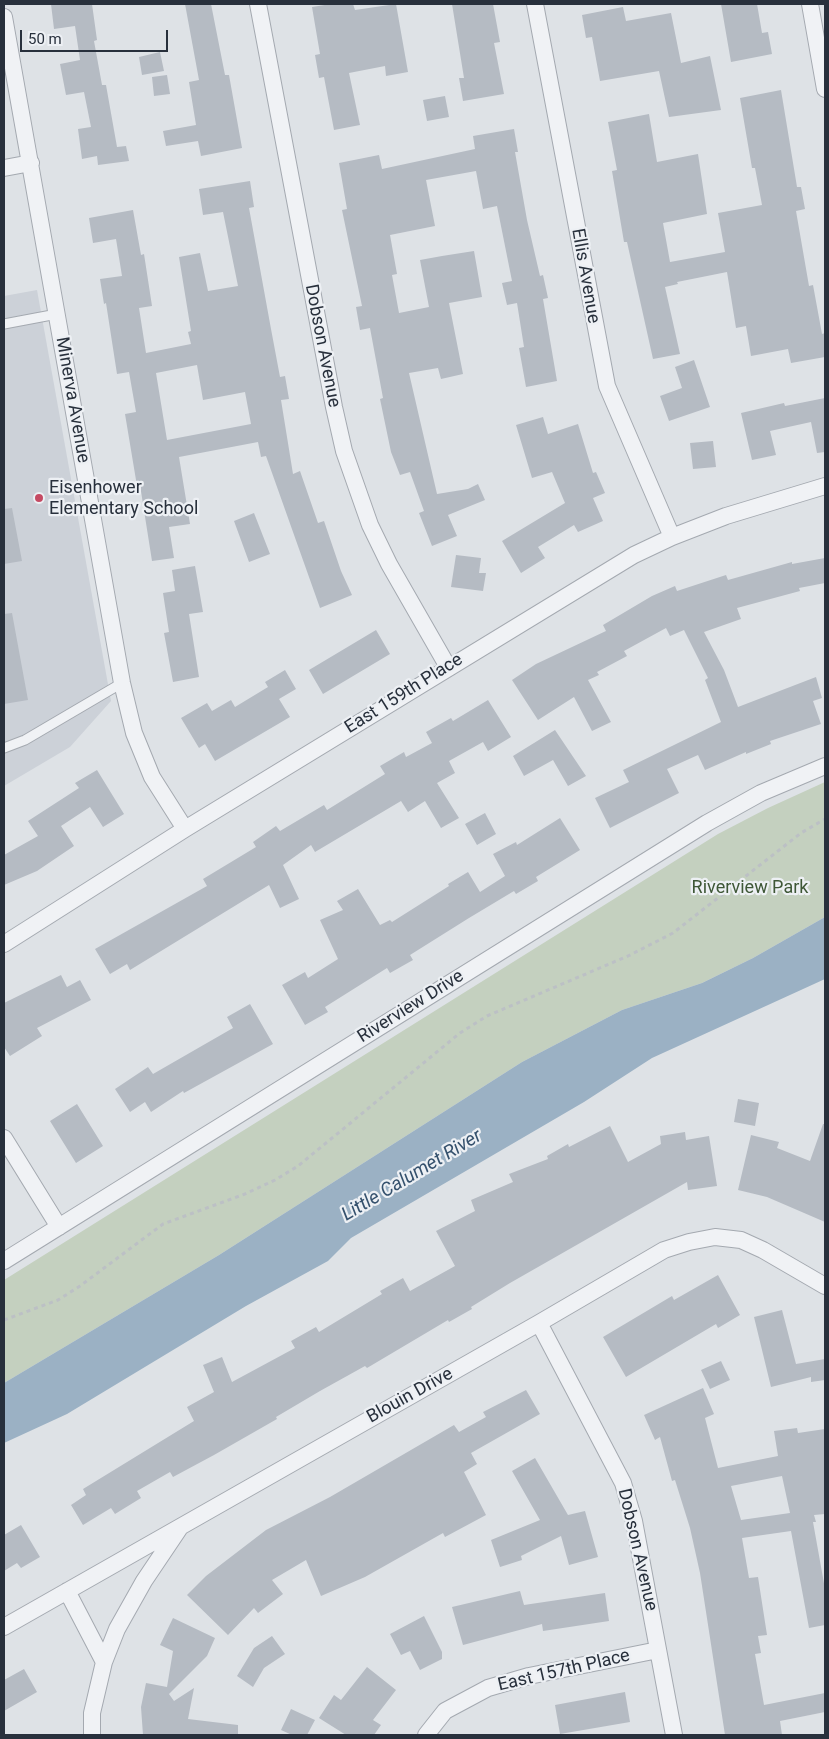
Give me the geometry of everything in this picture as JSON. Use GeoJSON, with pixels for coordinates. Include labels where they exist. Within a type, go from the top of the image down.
{"type":"FeatureCollection","features":[{"type":"Feature","properties":{"kind":"street","name":"Dobson Avenue"},"geometry":{"type":"LineString","coordinates":[[258,4],[332,397],[344,451],[357,491],[385,556],[448,667]]}},
{"type":"Feature","properties":{"kind":"street","name":"Ellis Avenue"},"geometry":{"type":"LineString","coordinates":[[536,4],[607,386],[672,537]]}},
{"type":"Feature","properties":{"kind":"street"},"geometry":{"type":"LineString","coordinates":[[810,4],[825,89]]}},
{"type":"Feature","properties":{"kind":"street","name":"Minerva Avenue"},"geometry":{"type":"LineString","coordinates":[[4,17],[122,683],[134,733],[152,777],[185,829]]}},
{"type":"Feature","properties":{"kind":"street"},"geometry":{"type":"LineString","coordinates":[[4,168],[31,163]]}},
{"type":"Feature","properties":{"kind":"street","name":"East 159th Place"},"geometry":{"type":"LineString","coordinates":[[4,944],[185,829],[595,577],[672,537],[726,516],[825,486]]}},
{"type":"Feature","properties":{"kind":"street","name":"Riverview Drive"},"geometry":{"type":"LineString","coordinates":[[4,1261],[707,823],[761,792],[825,766]]}},
{"type":"Feature","properties":{"kind":"street"},"geometry":{"type":"LineString","coordinates":[[4,1138],[59,1227]]}},
{"type":"Feature","properties":{"kind":"street","name":"Blouin Drive"},"geometry":{"type":"LineString","coordinates":[[4,1627],[664,1250],[689,1242],[715,1237],[741,1240],[763,1250],[825,1286]]}},
{"type":"Feature","properties":{"kind":"street","name":"Dobson Avenue"},"geometry":{"type":"LineString","coordinates":[[539,1323],[623,1483],[634,1521],[674,1735]]}},
{"type":"Feature","properties":{"kind":"street"},"geometry":{"type":"LineString","coordinates":[[92,1735],[92,1713],[104,1662],[129,1606],[182,1525]]}},
{"type":"Feature","properties":{"kind":"street"},"geometry":{"type":"LineString","coordinates":[[67,1591],[104,1662]]}},
{"type":"Feature","properties":{"kind":"street","name":"East 157th Place"},"geometry":{"type":"LineString","coordinates":[[426,1735],[445,1712],[488,1688],[529,1676],[658,1650]]}},
{"type":"Feature","properties":{"kind":"lane"},"geometry":{"type":"LineString","coordinates":[[4,324],[57,314]]}},
{"type":"Feature","properties":{"kind":"lane"},"geometry":{"type":"LineString","coordinates":[[4,748],[25,740],[122,683]]}},
{"type":"Feature","properties":{"kind":"path"},"geometry":{"type":"LineString","coordinates":[[4,1320],[37,1310],[65,1295],[163,1224],[275,1180],[305,1160],[460,1033],[487,1016],[512,1004],[628,956],[666,938],[801,834],[825,819]]}},
{"type":"Feature","properties":{"kind":"shaded area","name":"Eisenhower Elementary School"},"geometry":{"type":"Polygon","coordinates":[[[37,290],[111,701],[70,747],[4,786],[4,296],[37,290]]]}},
{"type":"Feature","properties":{"kind":"green space","name":"Riverview Park"},"geometry":{"type":"Polygon","coordinates":[[[825,782],[825,917],[753,958],[702,983],[622,1010],[522,1062],[219,1255],[4,1383],[4,1280],[718,834],[768,808],[825,782]]]}},
{"type":"Feature","properties":{"kind":"water","name":"Little Calumet River"},"geometry":{"type":"Polygon","coordinates":[[[825,917],[825,979],[652,1058],[584,1102],[351,1238],[328,1261],[246,1306],[67,1414],[4,1443],[4,1383],[219,1255],[522,1062],[622,1010],[702,983],[753,958],[825,917]]]}},
{"type":"Feature","properties":{"kind":"building"},"geometry":{"type":"Polygon","coordinates":[[[51,4],[92,4],[97,40],[94,41],[102,85],[106,85],[117,147],[126,146],[129,161],[98,165],[97,156],[82,159],[78,129],[91,127],[84,92],[66,95],[60,64],[80,60],[75,26],[54,29],[51,4]]]}},
{"type":"Feature","properties":{"kind":"building"},"geometry":{"type":"Polygon","coordinates":[[[185,4],[211,4],[225,75],[229,75],[242,148],[201,156],[198,141],[166,146],[163,131],[196,125],[189,82],[199,80],[185,4]]]}},
{"type":"Feature","properties":{"kind":"building"},"geometry":{"type":"Polygon","coordinates":[[[331,4],[353,4],[355,10],[396,4],[408,72],[386,76],[385,66],[349,73],[360,125],[334,130],[324,77],[319,78],[315,55],[320,54],[312,7],[331,4]]]}},
{"type":"Feature","properties":{"kind":"building"},"geometry":{"type":"Polygon","coordinates":[[[452,4],[493,4],[500,42],[494,43],[504,94],[463,101],[459,78],[464,78],[452,4]]]}},
{"type":"Feature","properties":{"kind":"building"},"geometry":{"type":"Polygon","coordinates":[[[721,4],[757,4],[762,33],[768,32],[772,54],[731,62],[721,4]]]}},
{"type":"Feature","properties":{"kind":"building"},"geometry":{"type":"Polygon","coordinates":[[[623,7],[626,21],[671,13],[681,63],[710,56],[721,110],[669,117],[659,71],[600,81],[592,37],[586,38],[582,15],[623,7]]]}},
{"type":"Feature","properties":{"kind":"building"},"geometry":{"type":"Polygon","coordinates":[[[160,52],[164,71],[142,75],[139,57],[160,52]]]}},
{"type":"Feature","properties":{"kind":"building"},"geometry":{"type":"Polygon","coordinates":[[[167,75],[170,94],[154,96],[152,77],[167,75]]]}},
{"type":"Feature","properties":{"kind":"building"},"geometry":{"type":"Polygon","coordinates":[[[781,90],[797,187],[801,187],[805,209],[796,211],[809,286],[813,285],[822,334],[825,333],[825,357],[791,363],[788,349],[751,356],[746,326],[736,328],[727,272],[677,282],[678,284],[665,287],[680,354],[653,359],[627,242],[624,242],[612,171],[617,170],[608,122],[649,114],[657,162],[698,154],[707,214],[663,223],[670,262],[725,252],[718,213],[762,205],[755,168],[752,168],[740,98],[781,90]]]}},
{"type":"Feature","properties":{"kind":"building"},"geometry":{"type":"Polygon","coordinates":[[[445,96],[449,117],[427,121],[423,100],[445,96]]]}},
{"type":"Feature","properties":{"kind":"building"},"geometry":{"type":"Polygon","coordinates":[[[514,129],[518,152],[515,152],[527,220],[540,276],[543,275],[548,298],[543,299],[557,381],[526,387],[519,348],[524,347],[517,303],[507,305],[502,283],[512,281],[497,206],[483,209],[476,171],[426,180],[435,226],[390,235],[397,274],[392,275],[399,313],[429,307],[420,260],[474,251],[482,297],[449,303],[463,374],[441,379],[438,368],[409,373],[437,494],[468,489],[478,484],[485,500],[448,515],[457,536],[432,546],[419,513],[424,511],[410,472],[400,475],[391,452],[380,399],[383,398],[370,328],[360,330],[356,307],[362,306],[342,210],[347,209],[339,163],[379,155],[382,169],[475,149],[473,136],[514,129]]]}},
{"type":"Feature","properties":{"kind":"building"},"geometry":{"type":"Polygon","coordinates":[[[250,181],[254,207],[249,208],[280,377],[285,376],[289,399],[281,400],[293,474],[300,471],[318,523],[324,521],[341,571],[352,595],[320,608],[266,456],[261,457],[258,442],[179,457],[190,524],[169,527],[174,558],[152,561],[140,485],[137,486],[125,414],[136,412],[129,372],[117,374],[106,303],[104,304],[100,279],[122,276],[116,239],[93,243],[89,218],[133,210],[141,255],[144,254],[152,306],[139,308],[146,353],[191,344],[188,332],[191,331],[179,257],[200,253],[208,291],[238,286],[223,212],[203,215],[199,189],[250,181]],[[197,365],[156,373],[167,440],[251,424],[245,392],[203,400],[197,365]]]}},
{"type":"Feature","properties":{"kind":"building"},"geometry":{"type":"Polygon","coordinates":[[[694,360],[710,407],[669,421],[660,396],[682,388],[675,367],[694,360]]]}},
{"type":"Feature","properties":{"kind":"building"},"geometry":{"type":"Polygon","coordinates":[[[825,398],[825,452],[817,453],[811,422],[770,431],[776,455],[752,460],[741,413],[784,403],[785,406],[825,398]]]}},
{"type":"Feature","properties":{"kind":"building"},"geometry":{"type":"Polygon","coordinates":[[[543,417],[548,434],[578,424],[593,473],[596,472],[605,493],[593,498],[603,521],[578,532],[574,525],[538,547],[545,558],[521,573],[502,541],[565,503],[552,472],[532,478],[516,425],[543,417]]]}},
{"type":"Feature","properties":{"kind":"building"},"geometry":{"type":"Polygon","coordinates":[[[713,441],[716,467],[693,469],[690,443],[713,441]]]}},
{"type":"Feature","properties":{"kind":"building"},"geometry":{"type":"Polygon","coordinates":[[[12,508],[22,561],[4,564],[4,509],[12,508]]]}},
{"type":"Feature","properties":{"kind":"building"},"geometry":{"type":"Polygon","coordinates":[[[254,513],[270,554],[249,562],[234,521],[254,513]]]}},
{"type":"Feature","properties":{"kind":"building"},"geometry":{"type":"Polygon","coordinates":[[[456,555],[481,558],[479,573],[486,573],[483,591],[451,587],[456,555]]]}},
{"type":"Feature","properties":{"kind":"building"},"geometry":{"type":"Polygon","coordinates":[[[825,558],[825,583],[799,588],[800,591],[737,608],[741,619],[704,632],[724,670],[738,707],[816,677],[822,698],[813,701],[821,724],[770,741],[771,744],[746,754],[746,752],[705,770],[698,755],[667,769],[679,793],[610,828],[595,798],[629,782],[623,770],[721,722],[705,680],[708,678],[684,630],[670,636],[666,628],[624,651],[627,656],[597,672],[599,675],[588,680],[611,722],[592,731],[574,697],[538,720],[512,680],[536,664],[606,631],[603,625],[652,596],[675,586],[677,591],[726,575],[728,580],[792,562],[792,564],[825,558]]]}},
{"type":"Feature","properties":{"kind":"building"},"geometry":{"type":"Polygon","coordinates":[[[195,566],[203,612],[189,614],[199,677],[173,682],[164,633],[169,632],[163,593],[175,591],[172,570],[195,566]]]}},
{"type":"Feature","properties":{"kind":"building"},"geometry":{"type":"Polygon","coordinates":[[[12,613],[28,700],[4,704],[4,614],[12,613]]]}},
{"type":"Feature","properties":{"kind":"building"},"geometry":{"type":"Polygon","coordinates":[[[376,630],[390,654],[323,694],[309,670],[376,630]]]}},
{"type":"Feature","properties":{"kind":"building"},"geometry":{"type":"Polygon","coordinates":[[[285,670],[296,689],[279,699],[290,717],[215,761],[205,744],[199,748],[181,718],[207,703],[212,711],[231,700],[235,707],[268,687],[265,682],[285,670]]]}},
{"type":"Feature","properties":{"kind":"building"},"geometry":{"type":"Polygon","coordinates":[[[488,700],[511,737],[488,751],[483,742],[449,761],[455,773],[437,783],[459,818],[441,828],[425,801],[408,812],[401,801],[315,852],[311,845],[283,865],[299,899],[280,908],[269,885],[130,970],[127,964],[110,974],[95,949],[207,886],[203,879],[256,847],[253,842],[276,826],[280,831],[324,805],[327,810],[385,774],[380,766],[404,752],[406,757],[432,743],[426,732],[451,718],[453,721],[488,700]]]}},
{"type":"Feature","properties":{"kind":"building"},"geometry":{"type":"Polygon","coordinates":[[[555,730],[586,776],[568,786],[553,760],[524,776],[513,756],[555,730]]]}},
{"type":"Feature","properties":{"kind":"building"},"geometry":{"type":"Polygon","coordinates":[[[97,770],[124,814],[103,827],[90,807],[61,826],[74,846],[37,871],[4,885],[4,855],[38,836],[28,821],[79,788],[75,783],[97,770]]]}},
{"type":"Feature","properties":{"kind":"building"},"geometry":{"type":"Polygon","coordinates":[[[485,813],[496,834],[477,845],[465,824],[485,813]]]}},
{"type":"Feature","properties":{"kind":"building"},"geometry":{"type":"Polygon","coordinates":[[[560,818],[580,850],[536,877],[538,881],[516,894],[514,891],[410,955],[413,960],[390,973],[387,968],[325,1007],[328,1012],[305,1025],[282,985],[305,972],[308,978],[338,959],[320,920],[343,910],[337,901],[358,889],[380,925],[390,920],[392,922],[468,872],[480,892],[505,876],[493,854],[516,842],[517,845],[560,818]]]}},
{"type":"Feature","properties":{"kind":"building"},"geometry":{"type":"Polygon","coordinates":[[[61,975],[67,987],[80,980],[91,1000],[37,1028],[42,1036],[10,1056],[4,1047],[4,1003],[61,975]]]}},
{"type":"Feature","properties":{"kind":"building"},"geometry":{"type":"Polygon","coordinates":[[[250,1004],[273,1044],[184,1093],[183,1091],[151,1112],[145,1102],[130,1112],[115,1089],[148,1067],[153,1074],[233,1028],[227,1017],[250,1004]]]}},
{"type":"Feature","properties":{"kind":"building"},"geometry":{"type":"Polygon","coordinates":[[[738,1099],[759,1103],[755,1126],[734,1122],[738,1099]]]}},
{"type":"Feature","properties":{"kind":"building"},"geometry":{"type":"Polygon","coordinates":[[[77,1104],[103,1146],[76,1163],[50,1121],[77,1104]]]}},
{"type":"Feature","properties":{"kind":"building"},"geometry":{"type":"Polygon","coordinates":[[[823,1124],[825,1124],[825,1222],[767,1197],[738,1190],[751,1135],[779,1142],[777,1148],[810,1161],[823,1124]]]}},
{"type":"Feature","properties":{"kind":"building"},"geometry":{"type":"Polygon","coordinates":[[[610,1126],[628,1162],[661,1144],[660,1136],[685,1132],[686,1140],[709,1136],[717,1186],[688,1190],[687,1182],[510,1283],[471,1307],[472,1309],[449,1322],[448,1320],[367,1368],[365,1366],[320,1391],[276,1417],[277,1419],[214,1455],[173,1477],[170,1472],[137,1491],[141,1498],[115,1514],[111,1508],[83,1525],[71,1505],[86,1495],[83,1489],[194,1421],[187,1407],[214,1392],[203,1365],[222,1357],[232,1382],[295,1348],[291,1341],[316,1327],[319,1332],[382,1294],[380,1291],[403,1278],[410,1291],[455,1266],[436,1231],[475,1211],[471,1200],[513,1182],[509,1174],[548,1159],[547,1156],[568,1144],[569,1147],[610,1126]]]}},
{"type":"Feature","properties":{"kind":"building"},"geometry":{"type":"Polygon","coordinates":[[[718,1275],[740,1315],[718,1328],[716,1324],[626,1377],[603,1337],[672,1296],[674,1300],[718,1275]]]}},
{"type":"Feature","properties":{"kind":"building"},"geometry":{"type":"Polygon","coordinates":[[[782,1310],[796,1364],[825,1359],[825,1380],[811,1382],[811,1377],[771,1387],[754,1317],[782,1310]]]}},
{"type":"Feature","properties":{"kind":"building"},"geometry":{"type":"Polygon","coordinates":[[[721,1361],[730,1380],[710,1389],[701,1370],[721,1361]]]}},
{"type":"Feature","properties":{"kind":"building"},"geometry":{"type":"Polygon","coordinates":[[[703,1388],[714,1414],[705,1418],[718,1468],[778,1456],[774,1431],[797,1428],[798,1433],[825,1429],[825,1514],[814,1515],[816,1522],[813,1522],[825,1589],[825,1625],[809,1628],[791,1531],[742,1538],[749,1578],[758,1577],[767,1635],[758,1636],[761,1653],[755,1654],[764,1705],[825,1693],[825,1712],[780,1721],[782,1735],[725,1735],[700,1573],[690,1528],[675,1480],[672,1481],[660,1437],[655,1440],[644,1415],[703,1388]],[[782,1476],[731,1486],[741,1520],[790,1513],[782,1476]]]}},
{"type":"Feature","properties":{"kind":"building"},"geometry":{"type":"Polygon","coordinates":[[[526,1390],[540,1414],[471,1453],[477,1464],[464,1472],[486,1515],[445,1537],[443,1533],[365,1577],[321,1596],[306,1560],[272,1580],[283,1594],[258,1613],[254,1608],[228,1635],[187,1595],[206,1576],[266,1530],[330,1497],[454,1425],[459,1432],[486,1417],[483,1412],[526,1390]]]}},
{"type":"Feature","properties":{"kind":"building"},"geometry":{"type":"Polygon","coordinates":[[[535,1458],[568,1515],[585,1511],[598,1557],[569,1565],[561,1536],[521,1556],[522,1560],[500,1567],[491,1540],[540,1520],[512,1471],[535,1458]]]}},
{"type":"Feature","properties":{"kind":"building"},"geometry":{"type":"Polygon","coordinates":[[[21,1525],[40,1557],[21,1568],[17,1563],[4,1571],[4,1535],[21,1525]]]}},
{"type":"Feature","properties":{"kind":"building"},"geometry":{"type":"Polygon","coordinates":[[[520,1591],[524,1605],[605,1593],[609,1621],[543,1631],[542,1624],[463,1645],[452,1607],[520,1591]]]}},
{"type":"Feature","properties":{"kind":"building"},"geometry":{"type":"Polygon","coordinates":[[[424,1616],[442,1652],[442,1659],[420,1670],[410,1651],[401,1655],[390,1634],[424,1616]]]}},
{"type":"Feature","properties":{"kind":"building"},"geometry":{"type":"Polygon","coordinates":[[[173,1618],[215,1638],[207,1656],[169,1694],[174,1701],[194,1688],[188,1719],[238,1725],[238,1735],[143,1735],[141,1707],[146,1683],[167,1687],[173,1651],[160,1645],[173,1618]]]}},
{"type":"Feature","properties":{"kind":"building"},"geometry":{"type":"Polygon","coordinates":[[[272,1636],[285,1654],[264,1668],[253,1687],[237,1676],[254,1648],[272,1636]]]}},
{"type":"Feature","properties":{"kind":"building"},"geometry":{"type":"Polygon","coordinates":[[[367,1667],[396,1690],[373,1720],[381,1725],[374,1735],[346,1735],[319,1718],[334,1695],[341,1700],[367,1667]]]}},
{"type":"Feature","properties":{"kind":"building"},"geometry":{"type":"Polygon","coordinates":[[[24,1669],[37,1692],[4,1711],[4,1680],[24,1669]]]}},
{"type":"Feature","properties":{"kind":"building"},"geometry":{"type":"Polygon","coordinates":[[[625,1692],[630,1722],[560,1734],[555,1705],[625,1692]]]}},
{"type":"Feature","properties":{"kind":"building"},"geometry":{"type":"Polygon","coordinates":[[[291,1709],[315,1720],[307,1735],[292,1735],[281,1730],[291,1709]]]}},
{"type":"Feature","properties":{"kind":"place","name":"Eisenhower Elementary School"},"geometry":{"type":"Point","coordinates":[39,498]}}]}
